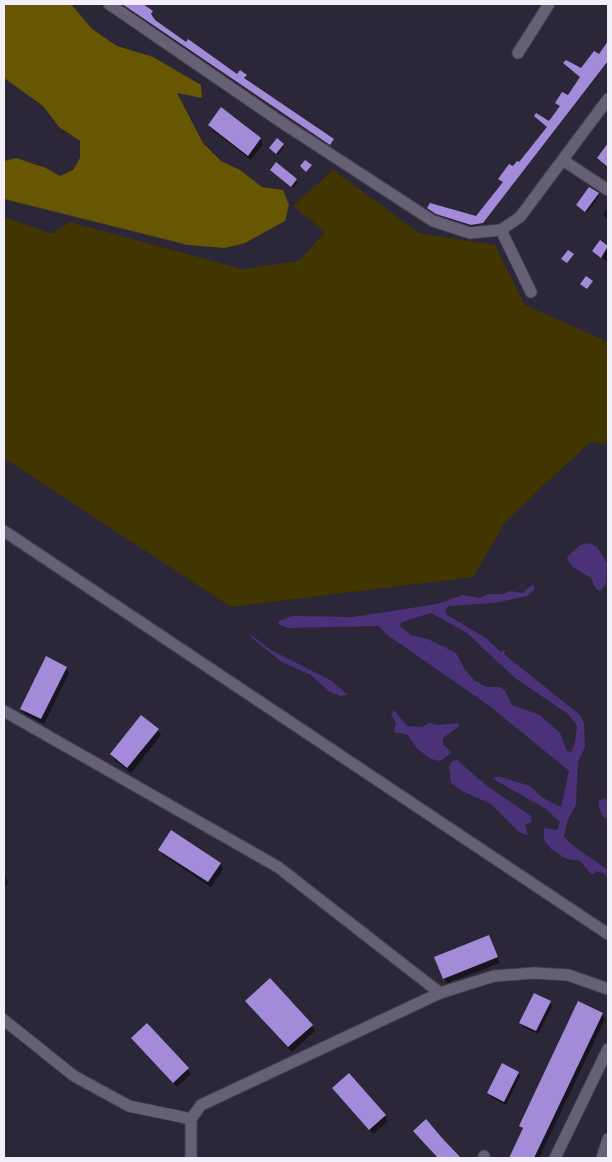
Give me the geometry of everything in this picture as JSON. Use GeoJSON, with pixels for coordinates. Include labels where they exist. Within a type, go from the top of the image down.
{"type":"FeatureCollection","features":[{"type":"Feature","properties":{"kind":"street"},"geometry":{"type":"LineString","coordinates":[[109,4],[226,85],[433,222],[470,233],[501,230],[520,217],[564,161],[608,99]]}},
{"type":"Feature","properties":{"kind":"street"},"geometry":{"type":"LineString","coordinates":[[518,53],[548,4]]}},
{"type":"Feature","properties":{"kind":"street"},"geometry":{"type":"LineString","coordinates":[[564,161],[608,190]]}},
{"type":"Feature","properties":{"kind":"street"},"geometry":{"type":"LineString","coordinates":[[501,230],[531,292]]}},
{"type":"Feature","properties":{"kind":"street"},"geometry":{"type":"LineString","coordinates":[[4,531],[608,934]]}},
{"type":"Feature","properties":{"kind":"street"},"geometry":{"type":"LineString","coordinates":[[4,711],[278,867],[440,993]]}},
{"type":"Feature","properties":{"kind":"street"},"geometry":{"type":"LineString","coordinates":[[191,1158],[192,1119],[201,1105],[440,993],[494,976],[534,973],[568,976],[608,989]]}},
{"type":"Feature","properties":{"kind":"street"},"geometry":{"type":"LineString","coordinates":[[4,1020],[74,1076],[128,1106],[192,1119]]}},
{"type":"Feature","properties":{"kind":"street"},"geometry":{"type":"LineString","coordinates":[[555,1158],[608,1049]]}},
{"type":"Feature","properties":{"kind":"street"},"geometry":{"type":"LineString","coordinates":[[602,1158],[608,1139]]}},
{"type":"Feature","properties":{"kind":"shaded area"},"geometry":{"type":"Polygon","coordinates":[[[4,4],[71,4],[92,29],[117,46],[153,57],[201,85],[202,98],[177,93],[203,143],[221,161],[240,170],[262,187],[283,190],[289,205],[285,221],[245,243],[225,248],[188,245],[4,199],[4,161],[16,158],[46,168],[60,176],[73,170],[80,158],[80,141],[59,127],[43,106],[4,78],[4,4]]]}},
{"type":"Feature","properties":{"kind":"shaded area"},"geometry":{"type":"Polygon","coordinates":[[[333,170],[419,233],[495,245],[525,305],[608,342],[608,438],[605,444],[590,442],[505,522],[473,577],[231,607],[4,458],[4,217],[52,234],[70,222],[242,269],[299,261],[325,232],[293,206],[333,170]]]}},
{"type":"Feature","properties":{"kind":"shaded area"},"geometry":{"type":"Polygon","coordinates":[[[590,543],[597,547],[607,563],[606,584],[600,591],[596,589],[591,578],[573,567],[567,559],[580,545],[590,543]]]}},
{"type":"Feature","properties":{"kind":"shaded area"},"geometry":{"type":"Polygon","coordinates":[[[533,584],[535,589],[528,596],[494,603],[449,606],[445,610],[447,615],[486,638],[501,652],[505,650],[504,654],[580,715],[584,723],[585,747],[578,762],[576,804],[567,822],[564,837],[572,845],[608,870],[608,879],[605,874],[596,871],[595,874],[591,874],[580,861],[567,859],[552,850],[544,840],[544,828],[557,830],[560,822],[546,809],[495,780],[493,777],[501,777],[530,786],[543,798],[561,807],[569,771],[491,707],[386,634],[379,626],[288,628],[278,624],[279,621],[293,616],[353,617],[437,604],[463,595],[480,598],[488,594],[503,594],[511,591],[522,593],[533,584]],[[431,613],[408,620],[401,623],[400,626],[411,635],[428,639],[456,653],[464,668],[474,680],[486,687],[500,687],[505,691],[512,705],[540,715],[560,733],[567,751],[571,752],[575,743],[577,726],[568,714],[515,678],[467,633],[431,613]]]}},
{"type":"Feature","properties":{"kind":"shaded area"},"geometry":{"type":"Polygon","coordinates":[[[250,634],[271,650],[332,681],[348,695],[340,696],[328,691],[311,675],[282,662],[253,639],[250,634]]]}},
{"type":"Feature","properties":{"kind":"shaded area"},"geometry":{"type":"Polygon","coordinates":[[[394,710],[407,726],[422,727],[429,723],[438,725],[458,723],[459,726],[443,738],[443,744],[451,752],[449,755],[440,761],[431,759],[417,749],[408,735],[394,732],[396,723],[391,715],[394,710]]]}},
{"type":"Feature","properties":{"kind":"shaded area"},"geometry":{"type":"Polygon","coordinates":[[[457,760],[487,786],[531,816],[532,822],[525,825],[528,835],[519,832],[491,804],[462,791],[451,783],[449,767],[452,761],[457,760]]]}},
{"type":"Feature","properties":{"kind":"shaded area"},"geometry":{"type":"Polygon","coordinates":[[[604,798],[608,801],[608,819],[603,817],[599,808],[599,801],[604,798]]]}},
{"type":"Feature","properties":{"kind":"building"},"geometry":{"type":"Polygon","coordinates":[[[122,4],[143,4],[153,11],[151,14],[155,20],[186,42],[188,39],[237,74],[240,70],[247,75],[244,78],[334,139],[330,145],[122,4]]]}},
{"type":"Feature","properties":{"kind":"building"},"geometry":{"type":"Polygon","coordinates":[[[608,41],[608,61],[483,223],[471,225],[436,214],[427,208],[430,203],[476,216],[503,182],[498,179],[509,164],[513,166],[517,161],[519,162],[547,127],[534,116],[536,113],[549,121],[560,106],[555,103],[562,92],[568,95],[580,77],[563,63],[566,60],[581,68],[594,51],[599,54],[608,41]]]}},
{"type":"Feature","properties":{"kind":"building"},"geometry":{"type":"Polygon","coordinates":[[[221,107],[261,138],[248,156],[208,125],[221,107]]]}},
{"type":"Feature","properties":{"kind":"building"},"geometry":{"type":"Polygon","coordinates":[[[277,138],[284,144],[276,154],[269,148],[277,138]]]}},
{"type":"Feature","properties":{"kind":"building"},"geometry":{"type":"Polygon","coordinates":[[[608,143],[608,167],[597,158],[608,143]]]}},
{"type":"Feature","properties":{"kind":"building"},"geometry":{"type":"Polygon","coordinates":[[[305,160],[312,165],[306,172],[300,166],[305,160]]]}},
{"type":"Feature","properties":{"kind":"building"},"geometry":{"type":"Polygon","coordinates":[[[276,162],[297,179],[291,187],[270,170],[276,162]]]}},
{"type":"Feature","properties":{"kind":"building"},"geometry":{"type":"Polygon","coordinates":[[[589,187],[599,193],[585,212],[576,205],[589,187]]]}},
{"type":"Feature","properties":{"kind":"building"},"geometry":{"type":"Polygon","coordinates":[[[600,240],[608,246],[601,258],[592,251],[600,240]]]}},
{"type":"Feature","properties":{"kind":"building"},"geometry":{"type":"Polygon","coordinates":[[[568,250],[574,254],[567,263],[561,259],[568,250]]]}},
{"type":"Feature","properties":{"kind":"building"},"geometry":{"type":"Polygon","coordinates":[[[586,276],[593,281],[587,289],[580,284],[586,276]]]}},
{"type":"Feature","properties":{"kind":"building"},"geometry":{"type":"Polygon","coordinates":[[[46,656],[67,667],[41,719],[20,709],[46,656]]]}},
{"type":"Feature","properties":{"kind":"building"},"geometry":{"type":"Polygon","coordinates":[[[141,715],[159,729],[127,768],[110,754],[141,715]]]}},
{"type":"Feature","properties":{"kind":"building"},"geometry":{"type":"Polygon","coordinates":[[[171,830],[221,863],[208,882],[158,850],[171,830]]]}},
{"type":"Feature","properties":{"kind":"building"},"geometry":{"type":"Polygon","coordinates":[[[489,935],[498,957],[443,979],[434,957],[489,935]]]}},
{"type":"Feature","properties":{"kind":"building"},"geometry":{"type":"Polygon","coordinates":[[[270,978],[313,1025],[288,1047],[245,1001],[270,978]]]}},
{"type":"Feature","properties":{"kind":"building"},"geometry":{"type":"Polygon","coordinates":[[[534,993],[551,1001],[536,1031],[519,1023],[534,993]]]}},
{"type":"Feature","properties":{"kind":"building"},"geometry":{"type":"Polygon","coordinates":[[[578,1001],[603,1013],[534,1158],[509,1158],[523,1128],[519,1126],[578,1001]]]}},
{"type":"Feature","properties":{"kind":"building"},"geometry":{"type":"Polygon","coordinates":[[[147,1023],[189,1068],[173,1083],[131,1038],[147,1023]]]}},
{"type":"Feature","properties":{"kind":"building"},"geometry":{"type":"Polygon","coordinates":[[[502,1063],[519,1072],[504,1102],[487,1093],[502,1063]]]}},
{"type":"Feature","properties":{"kind":"building"},"geometry":{"type":"Polygon","coordinates":[[[349,1073],[386,1115],[369,1130],[332,1088],[349,1073]]]}},
{"type":"Feature","properties":{"kind":"building"},"geometry":{"type":"Polygon","coordinates":[[[426,1119],[461,1158],[438,1158],[413,1131],[426,1119]]]}}]}
